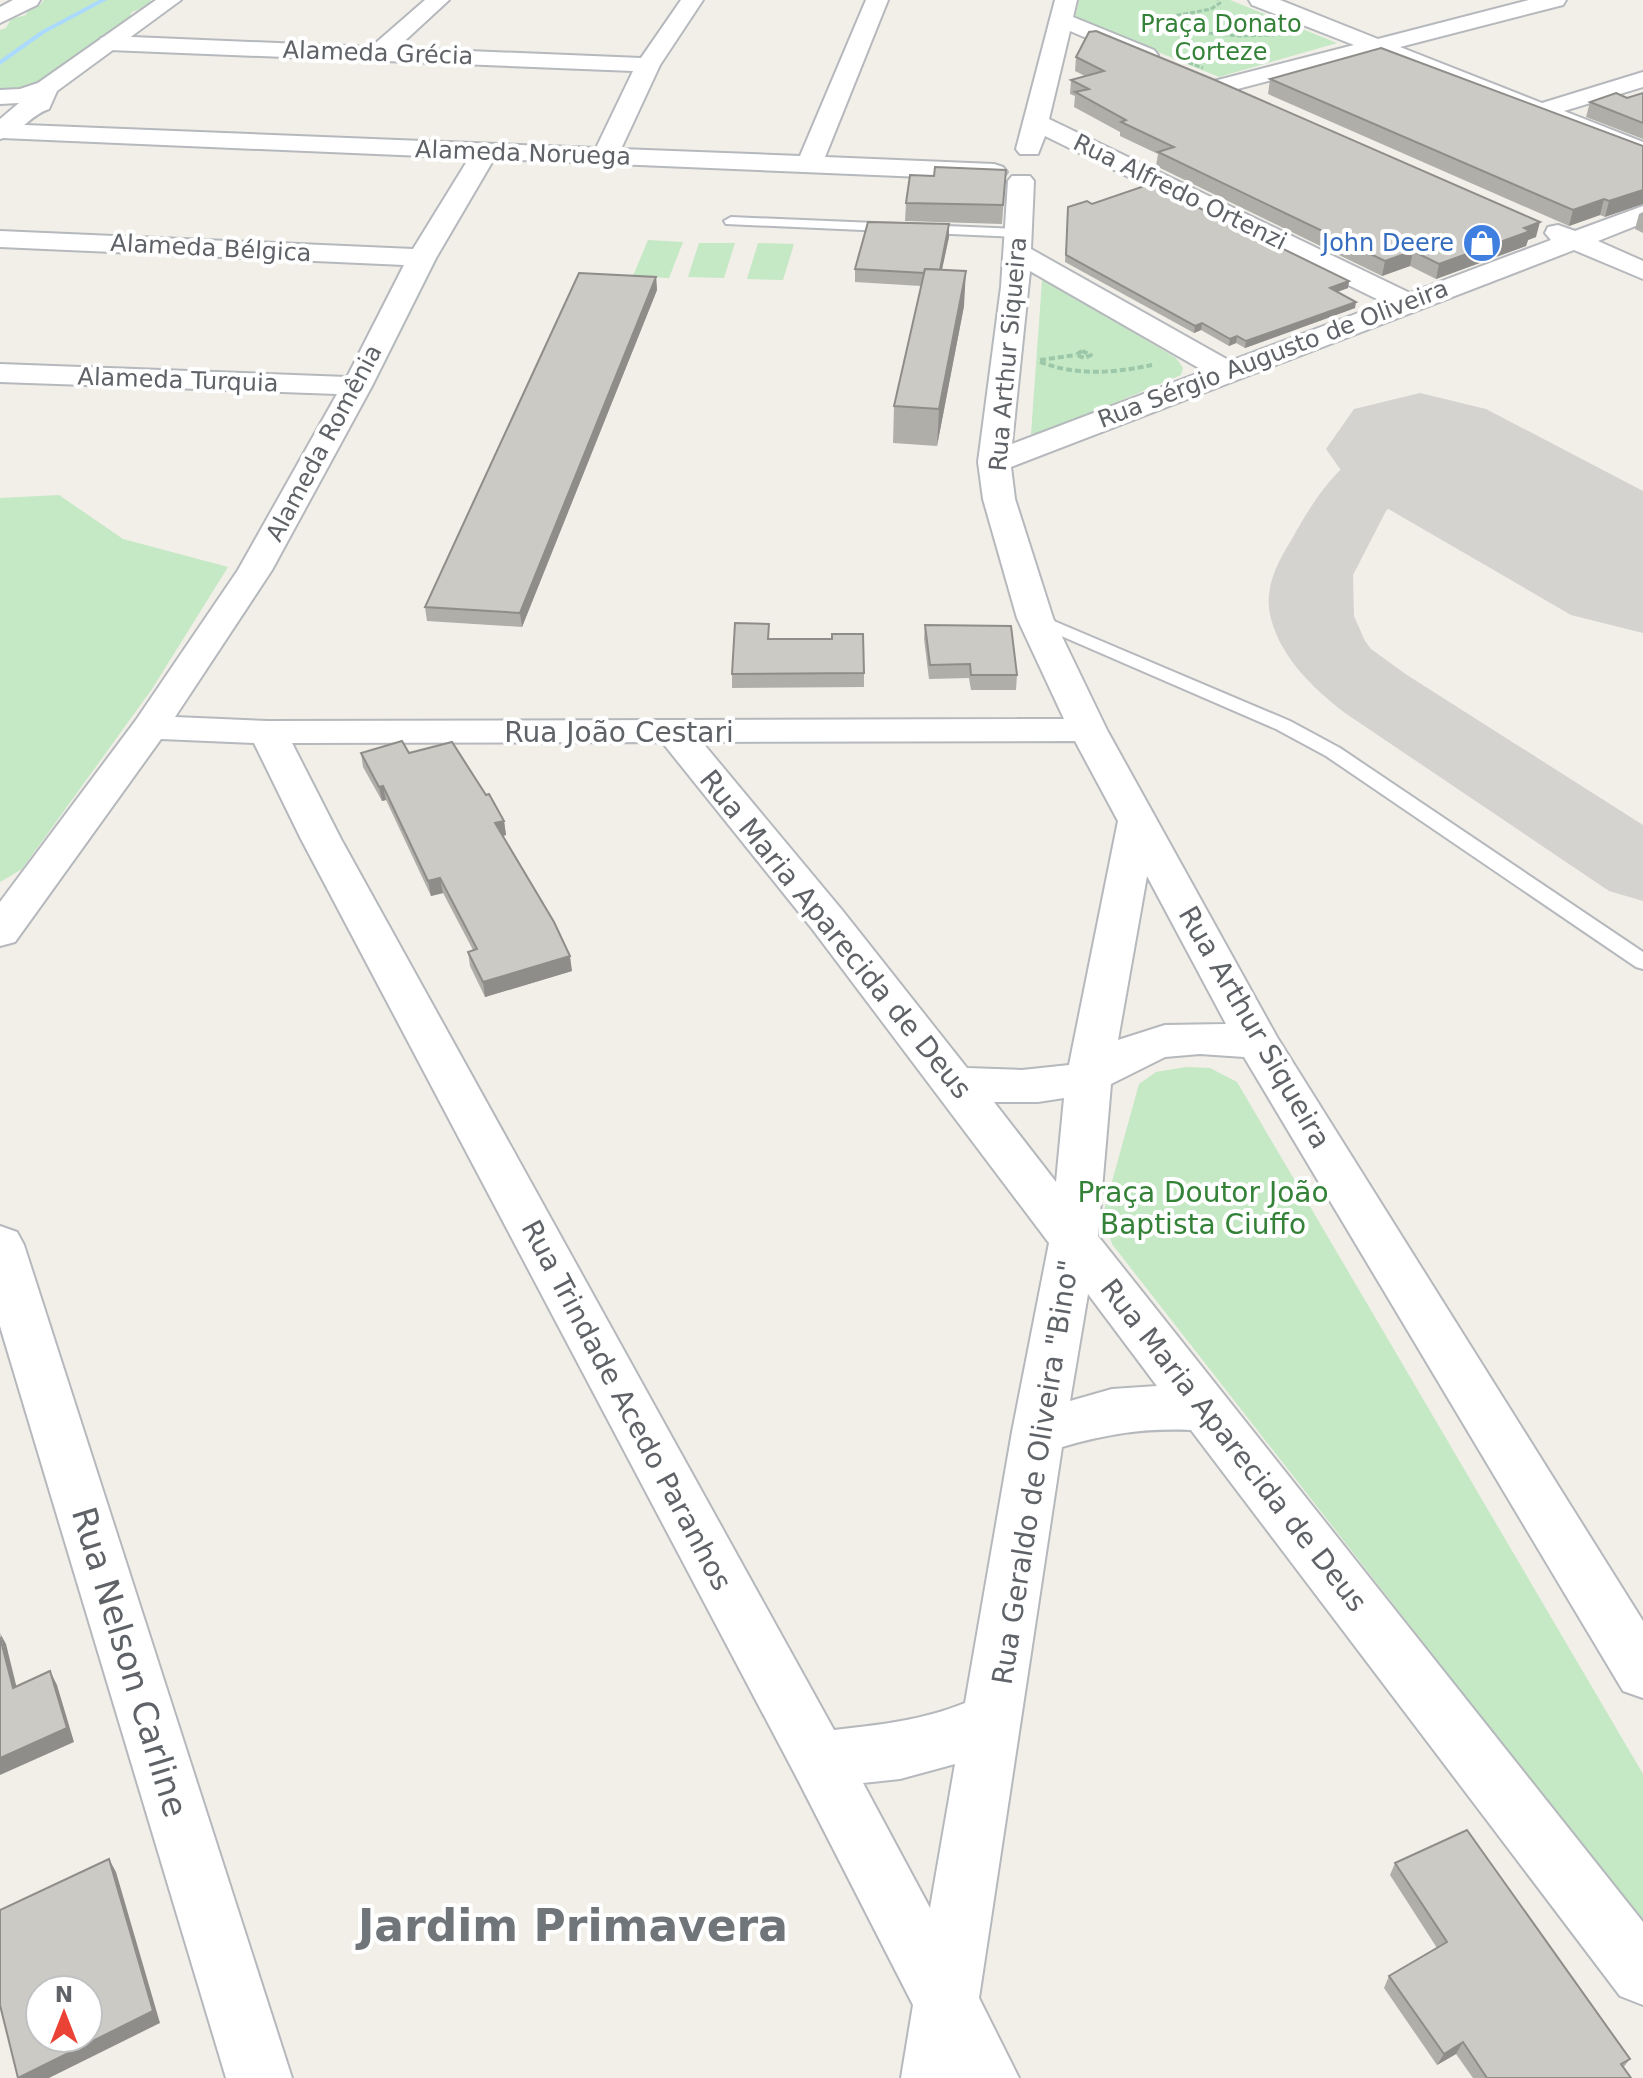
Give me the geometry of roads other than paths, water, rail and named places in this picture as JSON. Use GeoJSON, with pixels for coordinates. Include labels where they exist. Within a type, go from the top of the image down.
{"type":"FeatureCollection","features":[{"type":"Feature","properties":{"kind":"street"},"geometry":{"type":"LineString","coordinates":[[0,16],[29,0]]}},
{"type":"Feature","properties":{"kind":"street"},"geometry":{"type":"LineString","coordinates":[[0,97],[23,96],[46,88],[170,0]]}},
{"type":"Feature","properties":{"kind":"street"},"geometry":{"type":"LineString","coordinates":[[378,53],[438,0]]}},
{"type":"Feature","properties":{"kind":"street"},"geometry":{"type":"LineString","coordinates":[[605,156],[648,65],[692,0]]}},
{"type":"Feature","properties":{"kind":"street"},"geometry":{"type":"LineString","coordinates":[[810,162],[877,0]]}},
{"type":"Feature","properties":{"kind":"street"},"geometry":{"type":"LineString","coordinates":[[1270,4],[1310,0]]}},
{"type":"Feature","properties":{"kind":"street"},"geometry":{"type":"LineString","coordinates":[[1222,86],[1555,0]]}},
{"type":"Feature","properties":{"kind":"street"},"geometry":{"type":"LineString","coordinates":[[1270,4],[1643,151]]}},
{"type":"Feature","properties":{"kind":"street"},"geometry":{"type":"LineString","coordinates":[[1063,10],[1168,64]]}},
{"type":"Feature","properties":{"kind":"street","name":"Rua Arthur Siqueira"},"geometry":{"type":"LineString","coordinates":[[1063,10],[1038,123],[1016,174],[1015,287],[994,462],[999,499],[1035,618],[1088,730],[1258,1043],[1643,1672]]}},
{"type":"Feature","properties":{"kind":"street","name":"Alameda Grécia"},"geometry":{"type":"LineString","coordinates":[[109,43],[648,65]]}},
{"type":"Feature","properties":{"kind":"street"},"geometry":{"type":"LineString","coordinates":[[1195,75],[1265,104]]}},
{"type":"Feature","properties":{"kind":"street"},"geometry":{"type":"LineString","coordinates":[[1544,110],[1643,79]]}},
{"type":"Feature","properties":{"kind":"street"},"geometry":{"type":"LineString","coordinates":[[4,123],[40,104],[46,88]]}},
{"type":"Feature","properties":{"kind":"street","name":"Alameda Noruega"},"geometry":{"type":"LineString","coordinates":[[4,123],[41,132],[485,152],[810,162],[1016,174]]}},
{"type":"Feature","properties":{"kind":"street","name":"Rua Alfredo Ortenzi"},"geometry":{"type":"LineString","coordinates":[[1038,123],[1408,303]]}},
{"type":"Feature","properties":{"kind":"street","name":"Alameda Romênia"},"geometry":{"type":"LineString","coordinates":[[0,932],[16,891],[150,727],[255,570],[357,386],[422,258],[485,152]]}},
{"type":"Feature","properties":{"kind":"street","name":"Rua Sérgio Augusto de Oliveira"},"geometry":{"type":"LineString","coordinates":[[994,462],[1643,214]]}},
{"type":"Feature","properties":{"kind":"street"},"geometry":{"type":"LineString","coordinates":[[1531,221],[1643,271]]}},
{"type":"Feature","properties":{"kind":"street","name":"Alameda Bélgica"},"geometry":{"type":"LineString","coordinates":[[0,239],[422,258]]}},
{"type":"Feature","properties":{"kind":"street"},"geometry":{"type":"LineString","coordinates":[[1017,242],[1227,372]]}},
{"type":"Feature","properties":{"kind":"street","name":"Alameda Turquia"},"geometry":{"type":"LineString","coordinates":[[0,373],[357,386]]}},
{"type":"Feature","properties":{"kind":"street","name":"Rua João Cestari"},"geometry":{"type":"LineString","coordinates":[[150,727],[268,732],[1088,730]]}},
{"type":"Feature","properties":{"kind":"street","name":"Rua Trindade Acedo Paranhos"},"geometry":{"type":"LineString","coordinates":[[268,732],[321,839],[819,1760],[986,2078]]}},
{"type":"Feature","properties":{"kind":"street","name":"Rua Maria Aparecida de Deus"},"geometry":{"type":"LineString","coordinates":[[673,732],[753,825],[957,1083],[1074,1239],[1643,1973]]}},
{"type":"Feature","properties":{"kind":"street","name":"Rua Geraldo de Oliveira \"Bino\""},"geometry":{"type":"LineString","coordinates":[[934,2078],[1038,1432],[1074,1239],[1089,1075],[1138,818]]}},
{"type":"Feature","properties":{"kind":"street"},"geometry":{"type":"LineString","coordinates":[[957,1083],[1018,1089],[1054,1085],[1089,1075],[1128,1051],[1164,1041],[1195,1038],[1258,1043]]}},
{"type":"Feature","properties":{"kind":"street","name":"Rua Nelson Carline"},"geometry":{"type":"LineString","coordinates":[[0,1245],[259,2078]]}},
{"type":"Feature","properties":{"kind":"street"},"geometry":{"type":"LineString","coordinates":[[1038,1432],[1112,1411],[1152,1407],[1206,1409]]}},
{"type":"Feature","properties":{"kind":"street"},"geometry":{"type":"LineString","coordinates":[[819,1760],[900,1751],[939,1742],[994,1719]]}},
{"type":"Feature","properties":{"kind":"lane"},"geometry":{"type":"LineString","coordinates":[[731,221],[1017,242]]}},
{"type":"Feature","properties":{"kind":"lane"},"geometry":{"type":"LineString","coordinates":[[1035,618],[1268,719],[1333,752],[1643,962]]}},
{"type":"Feature","properties":{"kind":"waterway"},"geometry":{"type":"LineString","coordinates":[[0,63],[43,32],[104,0]]}},
{"type":"Feature","properties":{"kind":"place","name":"John Deere"},"geometry":{"type":"Point","coordinates":[1482,243]}},
{"type":"Feature","properties":{"kind":"district","name":"Jardim Primavera"},"geometry":{"type":"Point","coordinates":[573,1926]}},
{"type":"Feature","properties":{"kind":"park label","name":"Praça Donato Corteze"},"geometry":{"type":"Point","coordinates":[1221,38]}},
{"type":"Feature","properties":{"kind":"park label","name":"Praça Doutor João Baptista Ciuffo"},"geometry":{"type":"Point","coordinates":[1203,1208]}}]}
